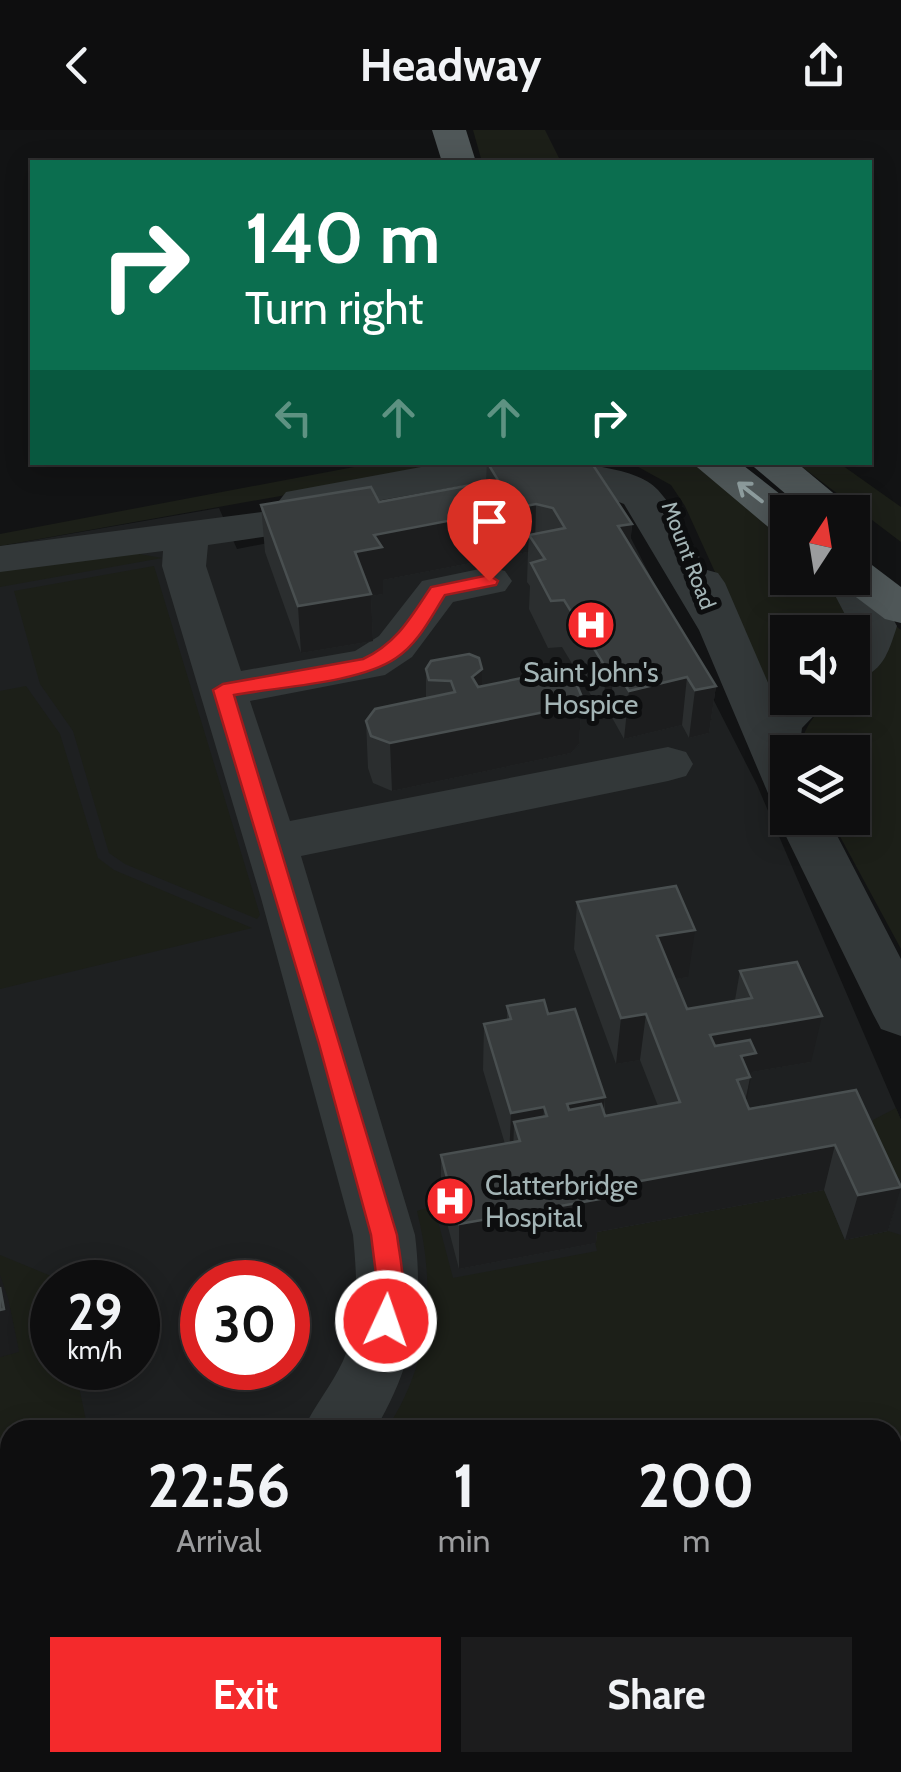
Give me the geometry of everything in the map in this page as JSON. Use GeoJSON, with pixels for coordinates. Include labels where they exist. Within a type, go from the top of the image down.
{"type":"FeatureCollection","features":[{"type":"Feature","properties":{"kind":"main road"},"geometry":{"type":"LineString","coordinates":[[449,130],[458,160]]}},
{"type":"Feature","properties":{"kind":"main road"},"geometry":{"type":"LineString","coordinates":[[716,465],[770,508]]}},
{"type":"Feature","properties":{"kind":"main road"},"geometry":{"type":"LineString","coordinates":[[772,465],[812,495]]}},
{"type":"Feature","properties":{"kind":"main road"},"geometry":{"type":"LineString","coordinates":[[870,541],[901,564]]}},
{"type":"Feature","properties":{"kind":"main road"},"geometry":{"type":"LineString","coordinates":[[870,588],[901,610]]}},
{"type":"Feature","properties":{"kind":"street"},"geometry":{"type":"LineString","coordinates":[[0,559],[187,534],[234,513],[510,465]]}},
{"type":"Feature","properties":{"kind":"street","name":"Mount Road"},"geometry":{"type":"LineString","coordinates":[[622,465],[639,471],[668,496],[714,619],[770,747]]}},
{"type":"Feature","properties":{"kind":"street","name":"Mount Road"},"geometry":{"type":"LineString","coordinates":[[187,534],[237,531],[551,476],[604,480],[624,486],[650,507],[714,619]]}},
{"type":"Feature","properties":{"kind":"street"},"geometry":{"type":"LineString","coordinates":[[187,534],[184,566],[384,1235],[392,1290],[381,1352],[357,1403],[344,1420]]}},
{"type":"Feature","properties":{"kind":"street"},"geometry":{"type":"LineString","coordinates":[[223,690],[368,664],[390,654],[410,634],[438,591],[489,581]]}},
{"type":"Feature","properties":{"kind":"street"},"geometry":{"type":"LineString","coordinates":[[270,844],[668,764]]}},
{"type":"Feature","properties":{"kind":"street"},"geometry":{"type":"LineString","coordinates":[[812,835],[899,1007]]}},
{"type":"Feature","properties":{"kind":"shaded area"},"geometry":{"type":"Polygon","coordinates":[[[473,130],[545,130],[560,160],[481,160],[473,130]]]}},
{"type":"Feature","properties":{"kind":"shaded area"},"geometry":{"type":"Polygon","coordinates":[[[364,465],[454,465],[0,546],[0,534],[364,465]]]}},
{"type":"Feature","properties":{"kind":"shaded area"},"geometry":{"type":"Polygon","coordinates":[[[635,465],[695,465],[770,527],[770,595],[838,595],[852,611],[852,615],[770,615],[770,694],[685,506],[671,485],[635,465]]]}},
{"type":"Feature","properties":{"kind":"shaded area"},"geometry":{"type":"Polygon","coordinates":[[[800,465],[842,465],[901,507],[901,542],[870,518],[870,495],[839,495],[800,465]]]}},
{"type":"Feature","properties":{"kind":"shaded area","name":"Clatterbridge Hospital"},"geometry":{"type":"Polygon","coordinates":[[[559,486],[612,501],[757,785],[770,815],[770,835],[778,835],[901,1120],[901,1420],[0,1420],[0,546],[219,508],[237,549],[559,486]]]}},
{"type":"Feature","properties":{"kind":"shaded area"},"geometry":{"type":"Polygon","coordinates":[[[134,553],[162,558],[0,587],[0,570],[134,553]]]}},
{"type":"Feature","properties":{"kind":"shaded area"},"geometry":{"type":"Polygon","coordinates":[[[154,566],[260,915],[257,919],[125,864],[109,853],[73,731],[40,684],[14,591],[154,566]]]}},
{"type":"Feature","properties":{"kind":"shaded area"},"geometry":{"type":"Polygon","coordinates":[[[891,622],[901,630],[901,949],[839,835],[870,835],[870,735],[804,735],[815,715],[870,715],[870,671],[887,654],[891,622]]]}},
{"type":"Feature","properties":{"kind":"shaded area"},"geometry":{"type":"Polygon","coordinates":[[[26,686],[60,734],[98,858],[114,870],[252,928],[0,989],[0,691],[26,686]]]}},
{"type":"Feature","properties":{"kind":"shaded area"},"geometry":{"type":"Polygon","coordinates":[[[896,1108],[901,1120],[901,1180],[878,1154],[872,1130],[873,1120],[896,1108]]]}},
{"type":"Feature","properties":{"kind":"shaded area"},"geometry":{"type":"Polygon","coordinates":[[[824,1190],[845,1240],[888,1231],[901,1235],[901,1420],[392,1420],[412,1378],[426,1324],[427,1268],[417,1211],[434,1206],[453,1278],[597,1251],[593,1233],[824,1190]]]}},
{"type":"Feature","properties":{"kind":"shaded area"},"geometry":{"type":"Polygon","coordinates":[[[0,1255],[30,1267],[30,1390],[80,1390],[86,1420],[0,1420],[0,1357],[19,1351],[8,1299],[0,1301],[0,1255]]]}},
{"type":"Feature","properties":{"kind":"building"},"geometry":{"type":"Polygon","coordinates":[[[489,465],[593,465],[632,524],[618,526],[716,686],[695,690],[687,677],[629,691],[614,667],[606,668],[564,600],[551,601],[531,563],[545,559],[529,535],[565,528],[553,508],[536,504],[374,535],[382,547],[355,552],[371,594],[298,606],[261,505],[371,487],[379,502],[498,480],[489,465]]]}},
{"type":"Feature","properties":{"kind":"building"},"geometry":{"type":"Polygon","coordinates":[[[469,654],[479,658],[482,669],[472,677],[478,687],[556,671],[574,678],[582,697],[574,706],[390,743],[371,736],[366,721],[375,709],[455,692],[451,681],[429,680],[426,669],[431,661],[469,654]]]}},
{"type":"Feature","properties":{"kind":"building"},"geometry":{"type":"Polygon","coordinates":[[[676,886],[695,930],[657,936],[687,1009],[752,998],[740,971],[797,962],[822,1016],[710,1035],[715,1046],[750,1040],[756,1053],[741,1056],[750,1077],[737,1080],[749,1109],[856,1090],[901,1187],[858,1195],[835,1145],[597,1189],[600,1199],[459,1224],[441,1155],[520,1141],[514,1122],[547,1116],[544,1107],[511,1113],[484,1024],[511,1019],[507,1006],[544,1000],[548,1014],[575,1009],[605,1097],[567,1104],[569,1110],[601,1104],[605,1116],[680,1102],[646,1014],[621,1018],[577,902],[676,886]]]}},
{"type":"Feature","properties":{"kind":"place","name":"Saint John's Hospice"},"geometry":{"type":"Point","coordinates":[591,625]}},
{"type":"Feature","properties":{"kind":"place","name":"Clatterbridge Hospital"},"geometry":{"type":"Point","coordinates":[450,1201]}},
{"type":"Feature","properties":{"kind":"route"},"geometry":{"type":"LineString","coordinates":[[386,1321],[392,1290],[384,1235],[288,898],[223,690],[368,664],[390,654],[410,634],[430,597],[438,591],[489,581]]}}]}
